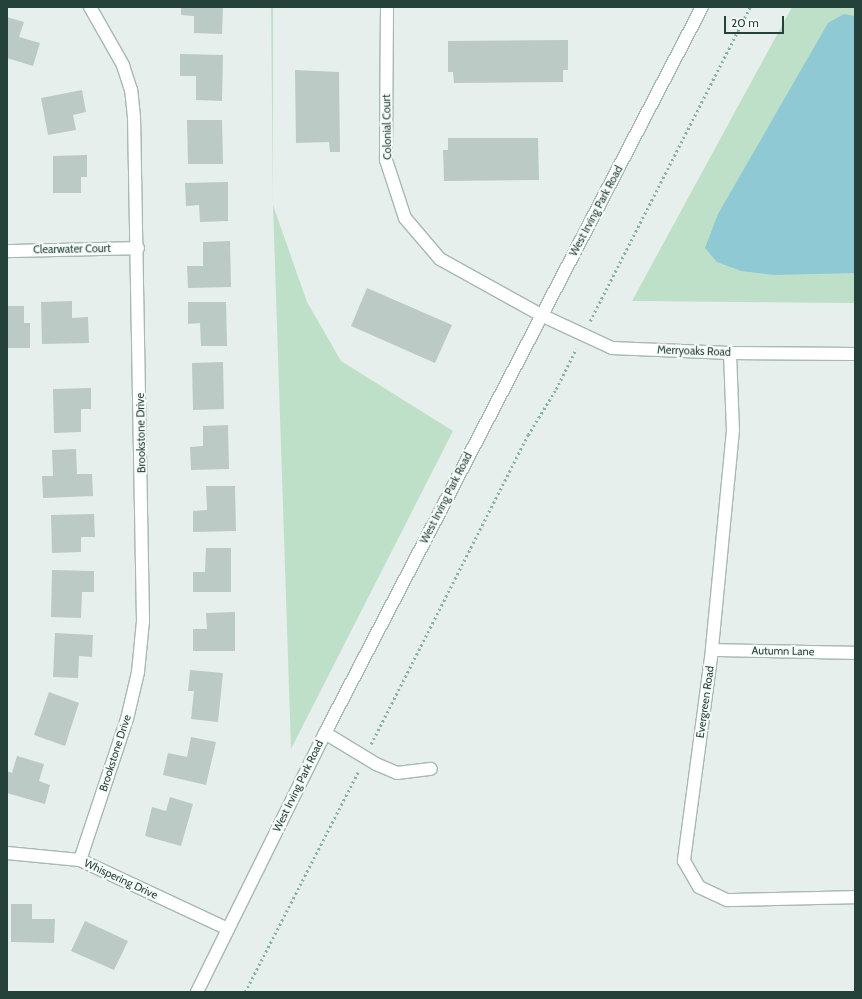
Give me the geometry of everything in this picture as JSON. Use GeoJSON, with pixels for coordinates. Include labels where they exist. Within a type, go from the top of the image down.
{"type":"FeatureCollection","features":[{"type":"Feature","properties":{"kind":"street","name":"Brookstone Drive"},"geometry":{"type":"LineString","coordinates":[[80,860],[127,719],[138,672],[143,622],[138,248],[131,90],[123,65],[90,7]]}},
{"type":"Feature","properties":{"kind":"street","name":"Colonial Court"},"geometry":{"type":"LineString","coordinates":[[387,7],[386,160],[405,218],[440,259],[541,315]]}},
{"type":"Feature","properties":{"kind":"street","name":"West Irving Park Road"},"geometry":{"type":"LineString","coordinates":[[197,992],[325,733],[702,7]]}},
{"type":"Feature","properties":{"kind":"street","name":"Clearwater Court"},"geometry":{"type":"LineString","coordinates":[[7,251],[138,248]]}},
{"type":"Feature","properties":{"kind":"street","name":"Merryoaks Road"},"geometry":{"type":"LineString","coordinates":[[541,315],[612,348],[730,353],[855,354]]}},
{"type":"Feature","properties":{"kind":"street","name":"Evergreen Road"},"geometry":{"type":"LineString","coordinates":[[730,353],[732,430],[712,650],[684,861],[699,887],[726,900],[855,897]]}},
{"type":"Feature","properties":{"kind":"street","name":"Autumn Lane"},"geometry":{"type":"LineString","coordinates":[[712,650],[855,653]]}},
{"type":"Feature","properties":{"kind":"street"},"geometry":{"type":"LineString","coordinates":[[325,733],[364,758],[397,773],[432,769]]}},
{"type":"Feature","properties":{"kind":"street","name":"Whispering Drive"},"geometry":{"type":"LineString","coordinates":[[7,853],[80,860],[228,929]]}},
{"type":"Feature","properties":{"kind":"path"},"geometry":{"type":"LineString","coordinates":[[245,992],[528,435],[556,389],[750,7]]}},
{"type":"Feature","properties":{"kind":"green space"},"geometry":{"type":"Polygon","coordinates":[[[271,7],[273,7],[273,205],[271,7]]]}},
{"type":"Feature","properties":{"kind":"green space"},"geometry":{"type":"Polygon","coordinates":[[[792,7],[855,7],[855,303],[632,301],[792,7]]]}},
{"type":"Feature","properties":{"kind":"green space"},"geometry":{"type":"Polygon","coordinates":[[[273,205],[307,302],[341,361],[453,431],[291,749],[273,205]]]}},
{"type":"Feature","properties":{"kind":"water"},"geometry":{"type":"Polygon","coordinates":[[[844,14],[855,16],[855,273],[774,275],[741,271],[717,262],[705,248],[718,214],[828,23],[844,14]]]}},
{"type":"Feature","properties":{"kind":"building"},"geometry":{"type":"Polygon","coordinates":[[[181,7],[223,7],[222,34],[194,33],[194,16],[181,15],[181,7]]]}},
{"type":"Feature","properties":{"kind":"building"},"geometry":{"type":"Polygon","coordinates":[[[7,17],[24,22],[19,37],[40,43],[33,66],[7,58],[7,17]]]}},
{"type":"Feature","properties":{"kind":"building"},"geometry":{"type":"Polygon","coordinates":[[[568,40],[568,70],[563,70],[563,82],[454,83],[453,72],[448,72],[448,41],[568,40]]]}},
{"type":"Feature","properties":{"kind":"building"},"geometry":{"type":"Polygon","coordinates":[[[180,54],[223,55],[222,101],[196,100],[196,76],[180,76],[180,54]]]}},
{"type":"Feature","properties":{"kind":"building"},"geometry":{"type":"Polygon","coordinates":[[[295,70],[339,72],[340,152],[330,152],[329,142],[296,143],[295,70]]]}},
{"type":"Feature","properties":{"kind":"building"},"geometry":{"type":"Polygon","coordinates":[[[82,90],[86,112],[73,115],[76,130],[48,135],[41,98],[82,90]]]}},
{"type":"Feature","properties":{"kind":"building"},"geometry":{"type":"Polygon","coordinates":[[[187,120],[222,120],[223,164],[188,164],[187,120]]]}},
{"type":"Feature","properties":{"kind":"building"},"geometry":{"type":"Polygon","coordinates":[[[448,138],[538,138],[539,180],[444,181],[443,150],[448,150],[448,138]]]}},
{"type":"Feature","properties":{"kind":"building"},"geometry":{"type":"Polygon","coordinates":[[[87,155],[87,177],[81,177],[81,193],[53,193],[53,156],[87,155]]]}},
{"type":"Feature","properties":{"kind":"building"},"geometry":{"type":"Polygon","coordinates":[[[228,182],[228,221],[200,222],[199,205],[186,206],[185,183],[228,182]]]}},
{"type":"Feature","properties":{"kind":"building"},"geometry":{"type":"Polygon","coordinates":[[[230,241],[231,287],[188,288],[187,266],[203,266],[203,242],[230,241]]]}},
{"type":"Feature","properties":{"kind":"building"},"geometry":{"type":"Polygon","coordinates":[[[367,288],[452,325],[435,363],[351,326],[367,288]]]}},
{"type":"Feature","properties":{"kind":"building"},"geometry":{"type":"Polygon","coordinates":[[[72,301],[72,318],[88,317],[89,343],[42,344],[41,302],[72,301]]]}},
{"type":"Feature","properties":{"kind":"building"},"geometry":{"type":"Polygon","coordinates":[[[188,302],[226,302],[227,346],[201,346],[200,323],[188,324],[188,302]]]}},
{"type":"Feature","properties":{"kind":"building"},"geometry":{"type":"Polygon","coordinates":[[[7,306],[24,306],[24,323],[30,323],[30,348],[7,348],[7,306]]]}},
{"type":"Feature","properties":{"kind":"building"},"geometry":{"type":"Polygon","coordinates":[[[223,362],[224,409],[193,410],[192,363],[223,362]]]}},
{"type":"Feature","properties":{"kind":"building"},"geometry":{"type":"Polygon","coordinates":[[[91,388],[91,409],[81,409],[81,432],[54,433],[53,389],[91,388]]]}},
{"type":"Feature","properties":{"kind":"building"},"geometry":{"type":"Polygon","coordinates":[[[228,425],[229,469],[191,470],[190,447],[203,446],[203,426],[228,425]]]}},
{"type":"Feature","properties":{"kind":"building"},"geometry":{"type":"Polygon","coordinates":[[[76,449],[77,474],[92,474],[93,496],[43,498],[42,476],[53,476],[52,450],[76,449]]]}},
{"type":"Feature","properties":{"kind":"building"},"geometry":{"type":"Polygon","coordinates":[[[206,486],[235,486],[236,531],[193,532],[193,511],[207,510],[206,486]]]}},
{"type":"Feature","properties":{"kind":"building"},"geometry":{"type":"Polygon","coordinates":[[[94,514],[95,537],[81,537],[81,552],[52,553],[51,515],[94,514]]]}},
{"type":"Feature","properties":{"kind":"building"},"geometry":{"type":"Polygon","coordinates":[[[206,548],[231,548],[231,592],[193,592],[193,572],[205,572],[206,548]]]}},
{"type":"Feature","properties":{"kind":"building"},"geometry":{"type":"Polygon","coordinates":[[[52,570],[94,571],[94,592],[82,592],[81,618],[51,617],[52,570]]]}},
{"type":"Feature","properties":{"kind":"building"},"geometry":{"type":"Polygon","coordinates":[[[235,612],[235,651],[193,651],[193,629],[207,629],[206,613],[235,612]]]}},
{"type":"Feature","properties":{"kind":"building"},"geometry":{"type":"Polygon","coordinates":[[[55,633],[93,635],[92,657],[79,656],[78,678],[53,677],[55,633]]]}},
{"type":"Feature","properties":{"kind":"building"},"geometry":{"type":"Polygon","coordinates":[[[190,670],[223,673],[218,722],[191,719],[194,691],[188,691],[190,670]]]}},
{"type":"Feature","properties":{"kind":"building"},"geometry":{"type":"Polygon","coordinates":[[[49,692],[79,703],[65,746],[34,735],[49,692]]]}},
{"type":"Feature","properties":{"kind":"building"},"geometry":{"type":"Polygon","coordinates":[[[191,737],[216,742],[206,785],[163,775],[168,753],[187,757],[191,737]]]}},
{"type":"Feature","properties":{"kind":"building"},"geometry":{"type":"Polygon","coordinates":[[[17,756],[44,764],[39,781],[50,785],[45,804],[7,793],[7,771],[12,773],[17,756]]]}},
{"type":"Feature","properties":{"kind":"building"},"geometry":{"type":"Polygon","coordinates":[[[170,797],[193,804],[181,846],[145,836],[152,807],[166,811],[170,797]]]}},
{"type":"Feature","properties":{"kind":"building"},"geometry":{"type":"Polygon","coordinates":[[[11,904],[32,904],[32,919],[55,919],[54,943],[11,942],[11,904]]]}},
{"type":"Feature","properties":{"kind":"building"},"geometry":{"type":"Polygon","coordinates":[[[85,921],[128,941],[114,970],[71,951],[85,921]]]}}]}
